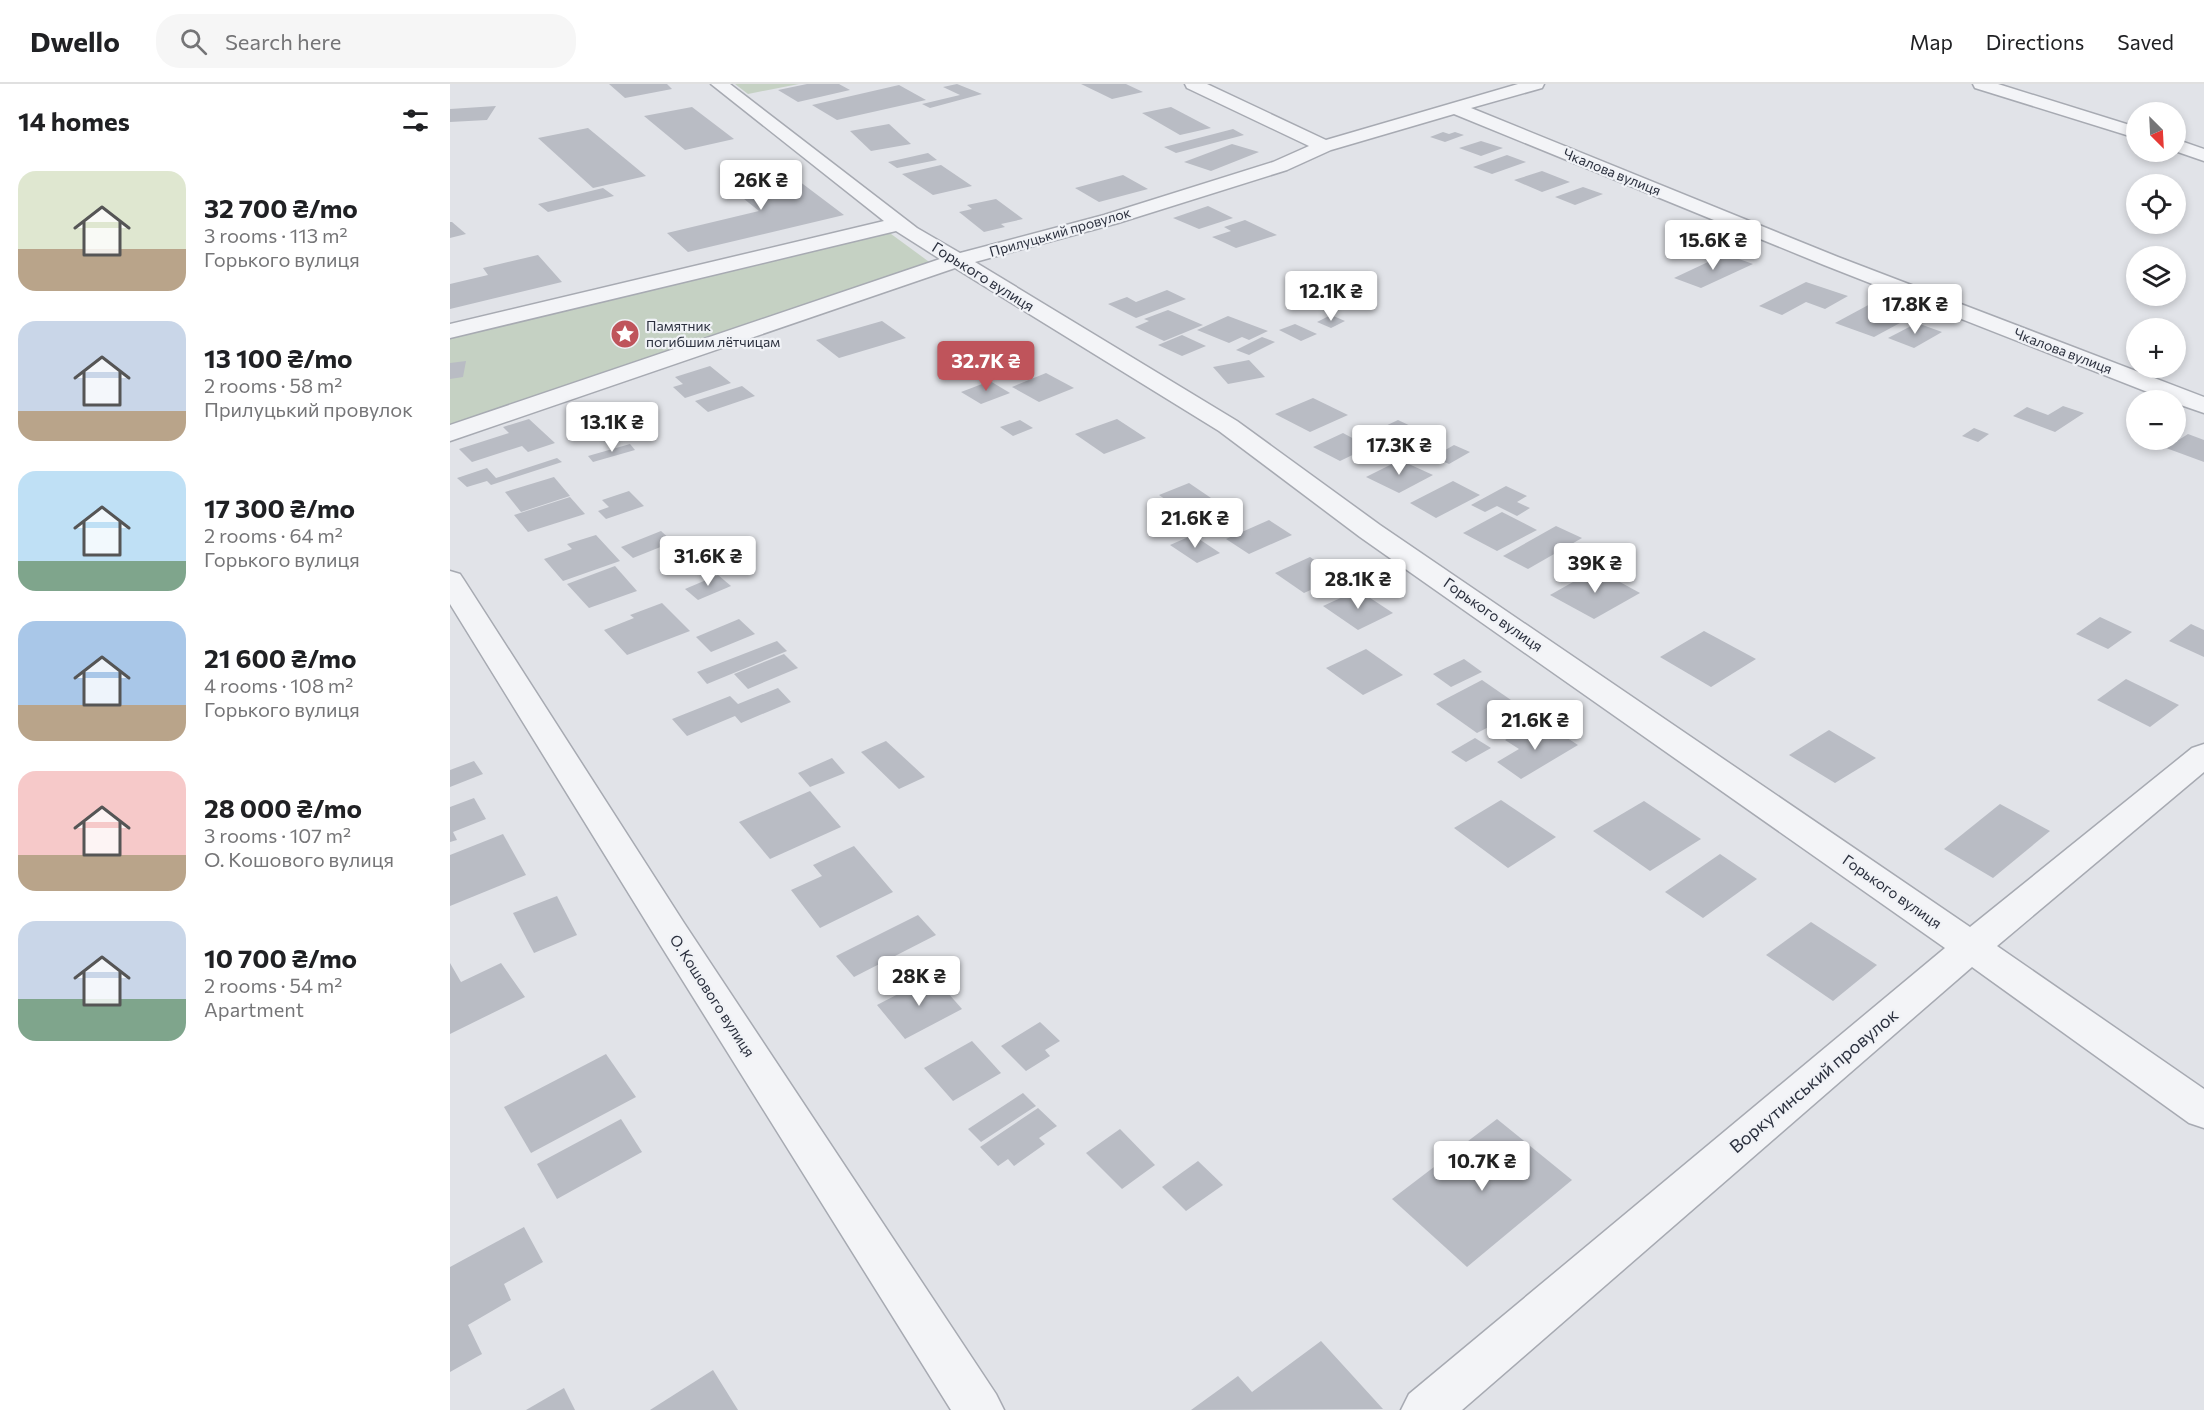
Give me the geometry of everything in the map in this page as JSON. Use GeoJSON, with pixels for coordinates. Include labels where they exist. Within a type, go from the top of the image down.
{"type":"FeatureCollection","features":[{"type":"Feature","properties":{"kind":"street","name":"Горького вулиця"},"geometry":{"type":"LineString","coordinates":[[719,84],[899,224],[1228,426],[1370,531],[2204,1111]]}},
{"type":"Feature","properties":{"kind":"street"},"geometry":{"type":"LineString","coordinates":[[1193,84],[1324,146]]}},
{"type":"Feature","properties":{"kind":"street","name":"Прилуцький провулок"},"geometry":{"type":"LineString","coordinates":[[450,433],[956,261],[1111,219],[1280,166],[1324,146],[1536,84]]}},
{"type":"Feature","properties":{"kind":"street"},"geometry":{"type":"LineString","coordinates":[[1981,84],[2126,130]]}},
{"type":"Feature","properties":{"kind":"street","name":"Чкалова вулиця"},"geometry":{"type":"LineString","coordinates":[[1455,108],[1831,261],[2204,406]]}},
{"type":"Feature","properties":{"kind":"street"},"geometry":{"type":"LineString","coordinates":[[2186,149],[2204,155]]}},
{"type":"Feature","properties":{"kind":"street"},"geometry":{"type":"LineString","coordinates":[[450,331],[899,224]]}},
{"type":"Feature","properties":{"kind":"street","name":"О. Кошового вулиця"},"geometry":{"type":"LineString","coordinates":[[450,580],[670,932],[979,1410]]}},
{"type":"Feature","properties":{"kind":"street","name":"Воркутинський провулок"},"geometry":{"type":"LineString","coordinates":[[1426,1410],[1971,947],[2204,754]]}},
{"type":"Feature","properties":{"kind":"green space"},"geometry":{"type":"Polygon","coordinates":[[[735,84],[799,84],[748,94],[735,84]]]}},
{"type":"Feature","properties":{"kind":"green space"},"geometry":{"type":"Polygon","coordinates":[[[887,231],[932,264],[450,426],[450,337],[887,231]]]}},
{"type":"Feature","properties":{"kind":"building"},"geometry":{"type":"Polygon","coordinates":[[[609,84],[667,84],[672,89],[625,98],[609,84]]]}},
{"type":"Feature","properties":{"kind":"building"},"geometry":{"type":"Polygon","coordinates":[[[807,84],[839,84],[850,90],[798,102],[778,90],[807,84]]]}},
{"type":"Feature","properties":{"kind":"building"},"geometry":{"type":"Polygon","coordinates":[[[957,84],[982,94],[930,108],[922,104],[960,95],[943,87],[957,84]]]}},
{"type":"Feature","properties":{"kind":"building"},"geometry":{"type":"Polygon","coordinates":[[[1081,84],[1126,84],[1143,92],[1112,99],[1081,84]]]}},
{"type":"Feature","properties":{"kind":"building"},"geometry":{"type":"Polygon","coordinates":[[[899,85],[926,100],[837,120],[812,105],[899,85]]]}},
{"type":"Feature","properties":{"kind":"building"},"geometry":{"type":"Polygon","coordinates":[[[496,106],[487,120],[450,122],[450,109],[496,106]]]}},
{"type":"Feature","properties":{"kind":"building"},"geometry":{"type":"Polygon","coordinates":[[[692,107],[734,139],[685,150],[644,116],[692,107]]]}},
{"type":"Feature","properties":{"kind":"building"},"geometry":{"type":"Polygon","coordinates":[[[1171,107],[1211,128],[1180,135],[1142,113],[1171,107]]]}},
{"type":"Feature","properties":{"kind":"building"},"geometry":{"type":"Polygon","coordinates":[[[889,124],[911,144],[871,151],[850,131],[889,124]]]}},
{"type":"Feature","properties":{"kind":"building"},"geometry":{"type":"Polygon","coordinates":[[[588,128],[646,176],[593,188],[538,138],[588,128]]]}},
{"type":"Feature","properties":{"kind":"building"},"geometry":{"type":"Polygon","coordinates":[[[1233,129],[1244,135],[1176,153],[1164,147],[1233,129]]]}},
{"type":"Feature","properties":{"kind":"building"},"geometry":{"type":"Polygon","coordinates":[[[1443,132],[1464,135],[1445,142],[1430,137],[1443,132]]]}},
{"type":"Feature","properties":{"kind":"building"},"geometry":{"type":"Polygon","coordinates":[[[1481,141],[1503,148],[1481,156],[1459,148],[1481,141]]]}},
{"type":"Feature","properties":{"kind":"building"},"geometry":{"type":"Polygon","coordinates":[[[1232,144],[1259,152],[1211,171],[1184,162],[1232,144]]]}},
{"type":"Feature","properties":{"kind":"building"},"geometry":{"type":"Polygon","coordinates":[[[928,153],[937,160],[897,168],[888,162],[928,153]]]}},
{"type":"Feature","properties":{"kind":"building"},"geometry":{"type":"Polygon","coordinates":[[[1507,155],[1526,162],[1492,174],[1473,167],[1507,155]]]}},
{"type":"Feature","properties":{"kind":"building"},"geometry":{"type":"Polygon","coordinates":[[[941,165],[972,186],[933,195],[902,174],[941,165]]]}},
{"type":"Feature","properties":{"kind":"building"},"geometry":{"type":"Polygon","coordinates":[[[783,169],[844,215],[688,252],[667,233],[759,211],[723,182],[783,169]]]}},
{"type":"Feature","properties":{"kind":"building"},"geometry":{"type":"Polygon","coordinates":[[[1542,171],[1570,182],[1542,192],[1514,180],[1542,171]]]}},
{"type":"Feature","properties":{"kind":"building"},"geometry":{"type":"Polygon","coordinates":[[[1123,175],[1148,189],[1099,202],[1075,188],[1123,175]]]}},
{"type":"Feature","properties":{"kind":"building"},"geometry":{"type":"Polygon","coordinates":[[[1583,187],[1603,194],[1575,205],[1555,197],[1583,187]]]}},
{"type":"Feature","properties":{"kind":"building"},"geometry":{"type":"Polygon","coordinates":[[[603,188],[614,196],[548,212],[538,204],[603,188]]]}},
{"type":"Feature","properties":{"kind":"building"},"geometry":{"type":"Polygon","coordinates":[[[996,199],[1023,219],[1001,224],[1005,227],[984,232],[959,212],[972,209],[967,205],[996,199]]]}},
{"type":"Feature","properties":{"kind":"building"},"geometry":{"type":"Polygon","coordinates":[[[1208,206],[1233,218],[1199,229],[1173,218],[1208,206]]]}},
{"type":"Feature","properties":{"kind":"building"},"geometry":{"type":"Polygon","coordinates":[[[1245,220],[1277,235],[1236,248],[1212,237],[1231,231],[1224,227],[1245,220]]]}},
{"type":"Feature","properties":{"kind":"building"},"geometry":{"type":"Polygon","coordinates":[[[450,222],[452,222],[466,234],[450,238],[450,222]]]}},
{"type":"Feature","properties":{"kind":"building"},"geometry":{"type":"Polygon","coordinates":[[[1725,254],[1753,264],[1701,288],[1674,278],[1725,254]]]}},
{"type":"Feature","properties":{"kind":"building"},"geometry":{"type":"Polygon","coordinates":[[[538,255],[562,282],[450,309],[450,284],[488,275],[483,268],[538,255]]]}},
{"type":"Feature","properties":{"kind":"building"},"geometry":{"type":"Polygon","coordinates":[[[1806,282],[1848,296],[1825,309],[1806,302],[1782,315],[1759,306],[1806,282]]]}},
{"type":"Feature","properties":{"kind":"building"},"geometry":{"type":"Polygon","coordinates":[[[1167,290],[1186,299],[1136,318],[1108,304],[1127,297],[1136,302],[1167,290]]]}},
{"type":"Feature","properties":{"kind":"building"},"geometry":{"type":"Polygon","coordinates":[[[1872,303],[1911,317],[1874,337],[1835,323],[1872,303]]]}},
{"type":"Feature","properties":{"kind":"building"},"geometry":{"type":"Polygon","coordinates":[[[1168,310],[1203,325],[1164,341],[1135,327],[1149,321],[1144,319],[1168,310]]]}},
{"type":"Feature","properties":{"kind":"building"},"geometry":{"type":"Polygon","coordinates":[[[1331,315],[1345,321],[1331,328],[1317,322],[1331,315]]]}},
{"type":"Feature","properties":{"kind":"building"},"geometry":{"type":"Polygon","coordinates":[[[1228,316],[1268,331],[1249,340],[1242,337],[1229,343],[1197,330],[1228,316]]]}},
{"type":"Feature","properties":{"kind":"building"},"geometry":{"type":"Polygon","coordinates":[[[882,321],[906,338],[839,358],[816,340],[882,321]]]}},
{"type":"Feature","properties":{"kind":"building"},"geometry":{"type":"Polygon","coordinates":[[[1917,323],[1942,332],[1914,348],[1888,338],[1917,323]]]}},
{"type":"Feature","properties":{"kind":"building"},"geometry":{"type":"Polygon","coordinates":[[[1295,324],[1317,334],[1301,341],[1279,330],[1295,324]]]}},
{"type":"Feature","properties":{"kind":"building"},"geometry":{"type":"Polygon","coordinates":[[[1182,335],[1206,346],[1182,356],[1158,345],[1182,335]]]}},
{"type":"Feature","properties":{"kind":"building"},"geometry":{"type":"Polygon","coordinates":[[[1262,337],[1275,342],[1249,355],[1236,350],[1262,337]]]}},
{"type":"Feature","properties":{"kind":"building"},"geometry":{"type":"Polygon","coordinates":[[[1249,360],[1265,377],[1228,384],[1213,367],[1249,360]]]}},
{"type":"Feature","properties":{"kind":"building"},"geometry":{"type":"Polygon","coordinates":[[[466,361],[463,377],[450,379],[450,363],[466,361]]]}},
{"type":"Feature","properties":{"kind":"building"},"geometry":{"type":"Polygon","coordinates":[[[710,366],[731,383],[685,398],[673,387],[683,384],[675,377],[710,366]]]}},
{"type":"Feature","properties":{"kind":"building"},"geometry":{"type":"Polygon","coordinates":[[[1046,373],[1074,388],[1039,402],[1012,387],[1046,373]]]}},
{"type":"Feature","properties":{"kind":"building"},"geometry":{"type":"Polygon","coordinates":[[[990,381],[1010,393],[981,404],[961,392],[990,381]]]}},
{"type":"Feature","properties":{"kind":"building"},"geometry":{"type":"Polygon","coordinates":[[[742,386],[755,396],[708,412],[695,401],[742,386]]]}},
{"type":"Feature","properties":{"kind":"building"},"geometry":{"type":"Polygon","coordinates":[[[1313,398],[1348,415],[1310,432],[1275,414],[1313,398]]]}},
{"type":"Feature","properties":{"kind":"building"},"geometry":{"type":"Polygon","coordinates":[[[2063,406],[2084,413],[2055,432],[2013,416],[2027,407],[2048,415],[2063,406]]]}},
{"type":"Feature","properties":{"kind":"building"},"geometry":{"type":"Polygon","coordinates":[[[529,419],[555,443],[528,452],[522,446],[472,462],[459,449],[509,433],[503,427],[529,419]]]}},
{"type":"Feature","properties":{"kind":"building"},"geometry":{"type":"Polygon","coordinates":[[[1117,419],[1146,438],[1104,454],[1075,434],[1117,419]]]}},
{"type":"Feature","properties":{"kind":"building"},"geometry":{"type":"Polygon","coordinates":[[[1020,420],[1033,428],[1013,436],[1000,427],[1020,420]]]}},
{"type":"Feature","properties":{"kind":"building"},"geometry":{"type":"Polygon","coordinates":[[[1398,420],[1419,430],[1394,442],[1398,444],[1378,454],[1367,448],[1340,461],[1313,447],[1343,433],[1356,440],[1398,420]]]}},
{"type":"Feature","properties":{"kind":"building"},"geometry":{"type":"Polygon","coordinates":[[[1974,428],[1989,434],[1978,442],[1962,436],[1974,428]]]}},
{"type":"Feature","properties":{"kind":"building"},"geometry":{"type":"Polygon","coordinates":[[[2186,435],[2204,440],[2204,462],[2171,450],[2186,450],[2186,435]]]}},
{"type":"Feature","properties":{"kind":"building"},"geometry":{"type":"Polygon","coordinates":[[[630,444],[635,450],[593,462],[588,456],[630,444]]]}},
{"type":"Feature","properties":{"kind":"building"},"geometry":{"type":"Polygon","coordinates":[[[1454,445],[1470,452],[1449,464],[1433,457],[1454,445]]]}},
{"type":"Feature","properties":{"kind":"building"},"geometry":{"type":"Polygon","coordinates":[[[557,458],[562,462],[491,485],[487,481],[467,487],[457,478],[487,468],[496,478],[557,458]]]}},
{"type":"Feature","properties":{"kind":"building"},"geometry":{"type":"Polygon","coordinates":[[[1400,460],[1433,475],[1399,493],[1366,477],[1400,460]]]}},
{"type":"Feature","properties":{"kind":"building"},"geometry":{"type":"Polygon","coordinates":[[[554,477],[570,496],[521,512],[505,492],[554,477]]]}},
{"type":"Feature","properties":{"kind":"building"},"geometry":{"type":"Polygon","coordinates":[[[1453,481],[1480,495],[1436,518],[1410,503],[1453,481]]]}},
{"type":"Feature","properties":{"kind":"building"},"geometry":{"type":"Polygon","coordinates":[[[1189,483],[1211,498],[1181,510],[1159,495],[1189,483]]]}},
{"type":"Feature","properties":{"kind":"building"},"geometry":{"type":"Polygon","coordinates":[[[1506,486],[1527,496],[1517,502],[1530,508],[1517,516],[1497,506],[1485,512],[1471,505],[1506,486]]]}},
{"type":"Feature","properties":{"kind":"building"},"geometry":{"type":"Polygon","coordinates":[[[629,491],[644,506],[606,519],[598,511],[609,507],[602,500],[629,491]]]}},
{"type":"Feature","properties":{"kind":"building"},"geometry":{"type":"Polygon","coordinates":[[[570,497],[585,514],[528,532],[514,515],[570,497]]]}},
{"type":"Feature","properties":{"kind":"building"},"geometry":{"type":"Polygon","coordinates":[[[1502,512],[1537,530],[1497,551],[1463,533],[1502,512]]]}},
{"type":"Feature","properties":{"kind":"building"},"geometry":{"type":"Polygon","coordinates":[[[1269,520],[1292,535],[1249,554],[1226,539],[1269,520]]]}},
{"type":"Feature","properties":{"kind":"building"},"geometry":{"type":"Polygon","coordinates":[[[1556,526],[1582,538],[1528,569],[1503,556],[1556,526]]]}},
{"type":"Feature","properties":{"kind":"building"},"geometry":{"type":"Polygon","coordinates":[[[661,531],[673,542],[633,558],[621,547],[661,531]]]}},
{"type":"Feature","properties":{"kind":"building"},"geometry":{"type":"Polygon","coordinates":[[[596,535],[620,561],[563,581],[544,559],[572,549],[567,544],[596,535]]]}},
{"type":"Feature","properties":{"kind":"building"},"geometry":{"type":"Polygon","coordinates":[[[1193,535],[1220,553],[1197,563],[1170,545],[1193,535]]]}},
{"type":"Feature","properties":{"kind":"building"},"geometry":{"type":"Polygon","coordinates":[[[1310,557],[1339,577],[1304,593],[1275,573],[1310,557]]]}},
{"type":"Feature","properties":{"kind":"building"},"geometry":{"type":"Polygon","coordinates":[[[615,566],[637,591],[589,608],[567,584],[615,566]]]}},
{"type":"Feature","properties":{"kind":"building"},"geometry":{"type":"Polygon","coordinates":[[[1596,569],[1640,593],[1594,619],[1550,595],[1596,569]]]}},
{"type":"Feature","properties":{"kind":"building"},"geometry":{"type":"Polygon","coordinates":[[[718,575],[731,586],[698,600],[685,589],[718,575]]]}},
{"type":"Feature","properties":{"kind":"building"},"geometry":{"type":"Polygon","coordinates":[[[1358,590],[1393,613],[1358,630],[1323,606],[1358,590]]]}},
{"type":"Feature","properties":{"kind":"building"},"geometry":{"type":"Polygon","coordinates":[[[662,603],[690,631],[627,655],[604,630],[634,618],[630,615],[662,603]]]}},
{"type":"Feature","properties":{"kind":"building"},"geometry":{"type":"Polygon","coordinates":[[[2100,617],[2132,632],[2108,649],[2076,634],[2100,617]]]}},
{"type":"Feature","properties":{"kind":"building"},"geometry":{"type":"Polygon","coordinates":[[[739,619],[755,634],[711,652],[696,637],[739,619]]]}},
{"type":"Feature","properties":{"kind":"building"},"geometry":{"type":"Polygon","coordinates":[[[2191,624],[2204,630],[2204,657],[2169,641],[2191,624]]]}},
{"type":"Feature","properties":{"kind":"building"},"geometry":{"type":"Polygon","coordinates":[[[1704,631],[1756,659],[1711,687],[1660,657],[1704,631]]]}},
{"type":"Feature","properties":{"kind":"building"},"geometry":{"type":"Polygon","coordinates":[[[777,641],[787,651],[707,684],[697,672],[777,641]]]}},
{"type":"Feature","properties":{"kind":"building"},"geometry":{"type":"Polygon","coordinates":[[[1366,649],[1403,675],[1363,695],[1326,668],[1366,649]]]}},
{"type":"Feature","properties":{"kind":"building"},"geometry":{"type":"Polygon","coordinates":[[[784,654],[798,668],[748,689],[734,674],[784,654]]]}},
{"type":"Feature","properties":{"kind":"building"},"geometry":{"type":"Polygon","coordinates":[[[1464,659],[1482,672],[1451,687],[1433,674],[1464,659]]]}},
{"type":"Feature","properties":{"kind":"building"},"geometry":{"type":"Polygon","coordinates":[[[2126,679],[2179,705],[2150,727],[2097,700],[2126,679]]]}},
{"type":"Feature","properties":{"kind":"building"},"geometry":{"type":"Polygon","coordinates":[[[1482,680],[1524,709],[1477,733],[1436,704],[1482,680]]]}},
{"type":"Feature","properties":{"kind":"building"},"geometry":{"type":"Polygon","coordinates":[[[778,688],[791,702],[741,723],[735,716],[687,736],[672,719],[730,696],[738,704],[778,688]]]}},
{"type":"Feature","properties":{"kind":"building"},"geometry":{"type":"Polygon","coordinates":[[[1529,726],[1544,737],[1555,730],[1578,745],[1521,779],[1497,762],[1519,749],[1505,740],[1529,726]]]}},
{"type":"Feature","properties":{"kind":"building"},"geometry":{"type":"Polygon","coordinates":[[[1829,730],[1876,758],[1835,783],[1789,755],[1829,730]]]}},
{"type":"Feature","properties":{"kind":"building"},"geometry":{"type":"Polygon","coordinates":[[[1475,738],[1491,748],[1466,762],[1451,752],[1475,738]]]}},
{"type":"Feature","properties":{"kind":"building"},"geometry":{"type":"Polygon","coordinates":[[[886,741],[925,777],[899,789],[861,752],[886,741]]]}},
{"type":"Feature","properties":{"kind":"building"},"geometry":{"type":"Polygon","coordinates":[[[832,758],[845,773],[810,787],[798,773],[832,758]]]}},
{"type":"Feature","properties":{"kind":"building"},"geometry":{"type":"Polygon","coordinates":[[[474,761],[483,774],[450,787],[450,770],[474,761]]]}},
{"type":"Feature","properties":{"kind":"building"},"geometry":{"type":"Polygon","coordinates":[[[810,791],[841,827],[770,859],[739,822],[810,791]]]}},
{"type":"Feature","properties":{"kind":"building"},"geometry":{"type":"Polygon","coordinates":[[[474,798],[486,819],[453,832],[457,840],[450,842],[450,807],[474,798]]]}},
{"type":"Feature","properties":{"kind":"building"},"geometry":{"type":"Polygon","coordinates":[[[1501,800],[1556,837],[1508,868],[1454,828],[1501,800]]]}},
{"type":"Feature","properties":{"kind":"building"},"geometry":{"type":"Polygon","coordinates":[[[1644,801],[1701,839],[1650,871],[1593,831],[1644,801]]]}},
{"type":"Feature","properties":{"kind":"building"},"geometry":{"type":"Polygon","coordinates":[[[2000,804],[2050,831],[1993,878],[1944,849],[2000,804]]]}},
{"type":"Feature","properties":{"kind":"building"},"geometry":{"type":"Polygon","coordinates":[[[503,834],[526,875],[450,906],[450,855],[503,834]]]}},
{"type":"Feature","properties":{"kind":"building"},"geometry":{"type":"Polygon","coordinates":[[[854,846],[893,892],[820,928],[791,890],[822,876],[813,865],[854,846]]]}},
{"type":"Feature","properties":{"kind":"building"},"geometry":{"type":"Polygon","coordinates":[[[1720,854],[1757,879],[1703,918],[1665,892],[1720,854]]]}},
{"type":"Feature","properties":{"kind":"building"},"geometry":{"type":"Polygon","coordinates":[[[557,896],[577,935],[534,953],[513,913],[557,896]]]}},
{"type":"Feature","properties":{"kind":"building"},"geometry":{"type":"Polygon","coordinates":[[[918,915],[936,935],[854,977],[836,956],[918,915]]]}},
{"type":"Feature","properties":{"kind":"building"},"geometry":{"type":"Polygon","coordinates":[[[1811,922],[1877,965],[1833,1001],[1766,955],[1811,922]]]}},
{"type":"Feature","properties":{"kind":"building"},"geometry":{"type":"Polygon","coordinates":[[[450,963],[461,982],[501,963],[525,997],[450,1034],[450,963]]]}},
{"type":"Feature","properties":{"kind":"building"},"geometry":{"type":"Polygon","coordinates":[[[933,976],[962,1009],[905,1039],[877,1005],[933,976]]]}},
{"type":"Feature","properties":{"kind":"building"},"geometry":{"type":"Polygon","coordinates":[[[1040,1022],[1060,1041],[1045,1050],[1050,1056],[1026,1071],[1001,1046],[1040,1022]]]}},
{"type":"Feature","properties":{"kind":"building"},"geometry":{"type":"Polygon","coordinates":[[[972,1041],[1001,1073],[953,1101],[924,1068],[972,1041]]]}},
{"type":"Feature","properties":{"kind":"building"},"geometry":{"type":"Polygon","coordinates":[[[606,1054],[636,1097],[531,1153],[504,1107],[606,1054]]]}},
{"type":"Feature","properties":{"kind":"building"},"geometry":{"type":"Polygon","coordinates":[[[1023,1093],[1036,1106],[981,1142],[968,1129],[1023,1093]]]}},
{"type":"Feature","properties":{"kind":"building"},"geometry":{"type":"Polygon","coordinates":[[[1038,1108],[1057,1126],[1039,1138],[1045,1144],[1014,1166],[1008,1159],[998,1166],[980,1147],[1038,1108]]]}},
{"type":"Feature","properties":{"kind":"building"},"geometry":{"type":"Polygon","coordinates":[[[621,1119],[642,1152],[557,1199],[537,1164],[621,1119]]]}},
{"type":"Feature","properties":{"kind":"building"},"geometry":{"type":"Polygon","coordinates":[[[1497,1119],[1572,1180],[1467,1267],[1392,1199],[1497,1119]]]}},
{"type":"Feature","properties":{"kind":"building"},"geometry":{"type":"Polygon","coordinates":[[[1120,1129],[1155,1165],[1122,1189],[1086,1153],[1120,1129]]]}},
{"type":"Feature","properties":{"kind":"building"},"geometry":{"type":"Polygon","coordinates":[[[1198,1161],[1223,1185],[1186,1211],[1162,1187],[1198,1161]]]}},
{"type":"Feature","properties":{"kind":"building"},"geometry":{"type":"Polygon","coordinates":[[[524,1227],[543,1262],[504,1284],[511,1300],[468,1325],[482,1354],[450,1372],[450,1267],[524,1227]]]}},
{"type":"Feature","properties":{"kind":"building"},"geometry":{"type":"Polygon","coordinates":[[[1321,1341],[1383,1409],[1191,1410],[1238,1376],[1252,1392],[1321,1341]]]}},
{"type":"Feature","properties":{"kind":"building"},"geometry":{"type":"Polygon","coordinates":[[[713,1370],[738,1410],[650,1410],[713,1370]]]}},
{"type":"Feature","properties":{"kind":"building"},"geometry":{"type":"Polygon","coordinates":[[[564,1388],[575,1410],[526,1410],[564,1388]]]}},
{"type":"Feature","properties":{"kind":"place","name":"Памятник погибшим лётчицам"},"geometry":{"type":"Point","coordinates":[625,334]}}]}
